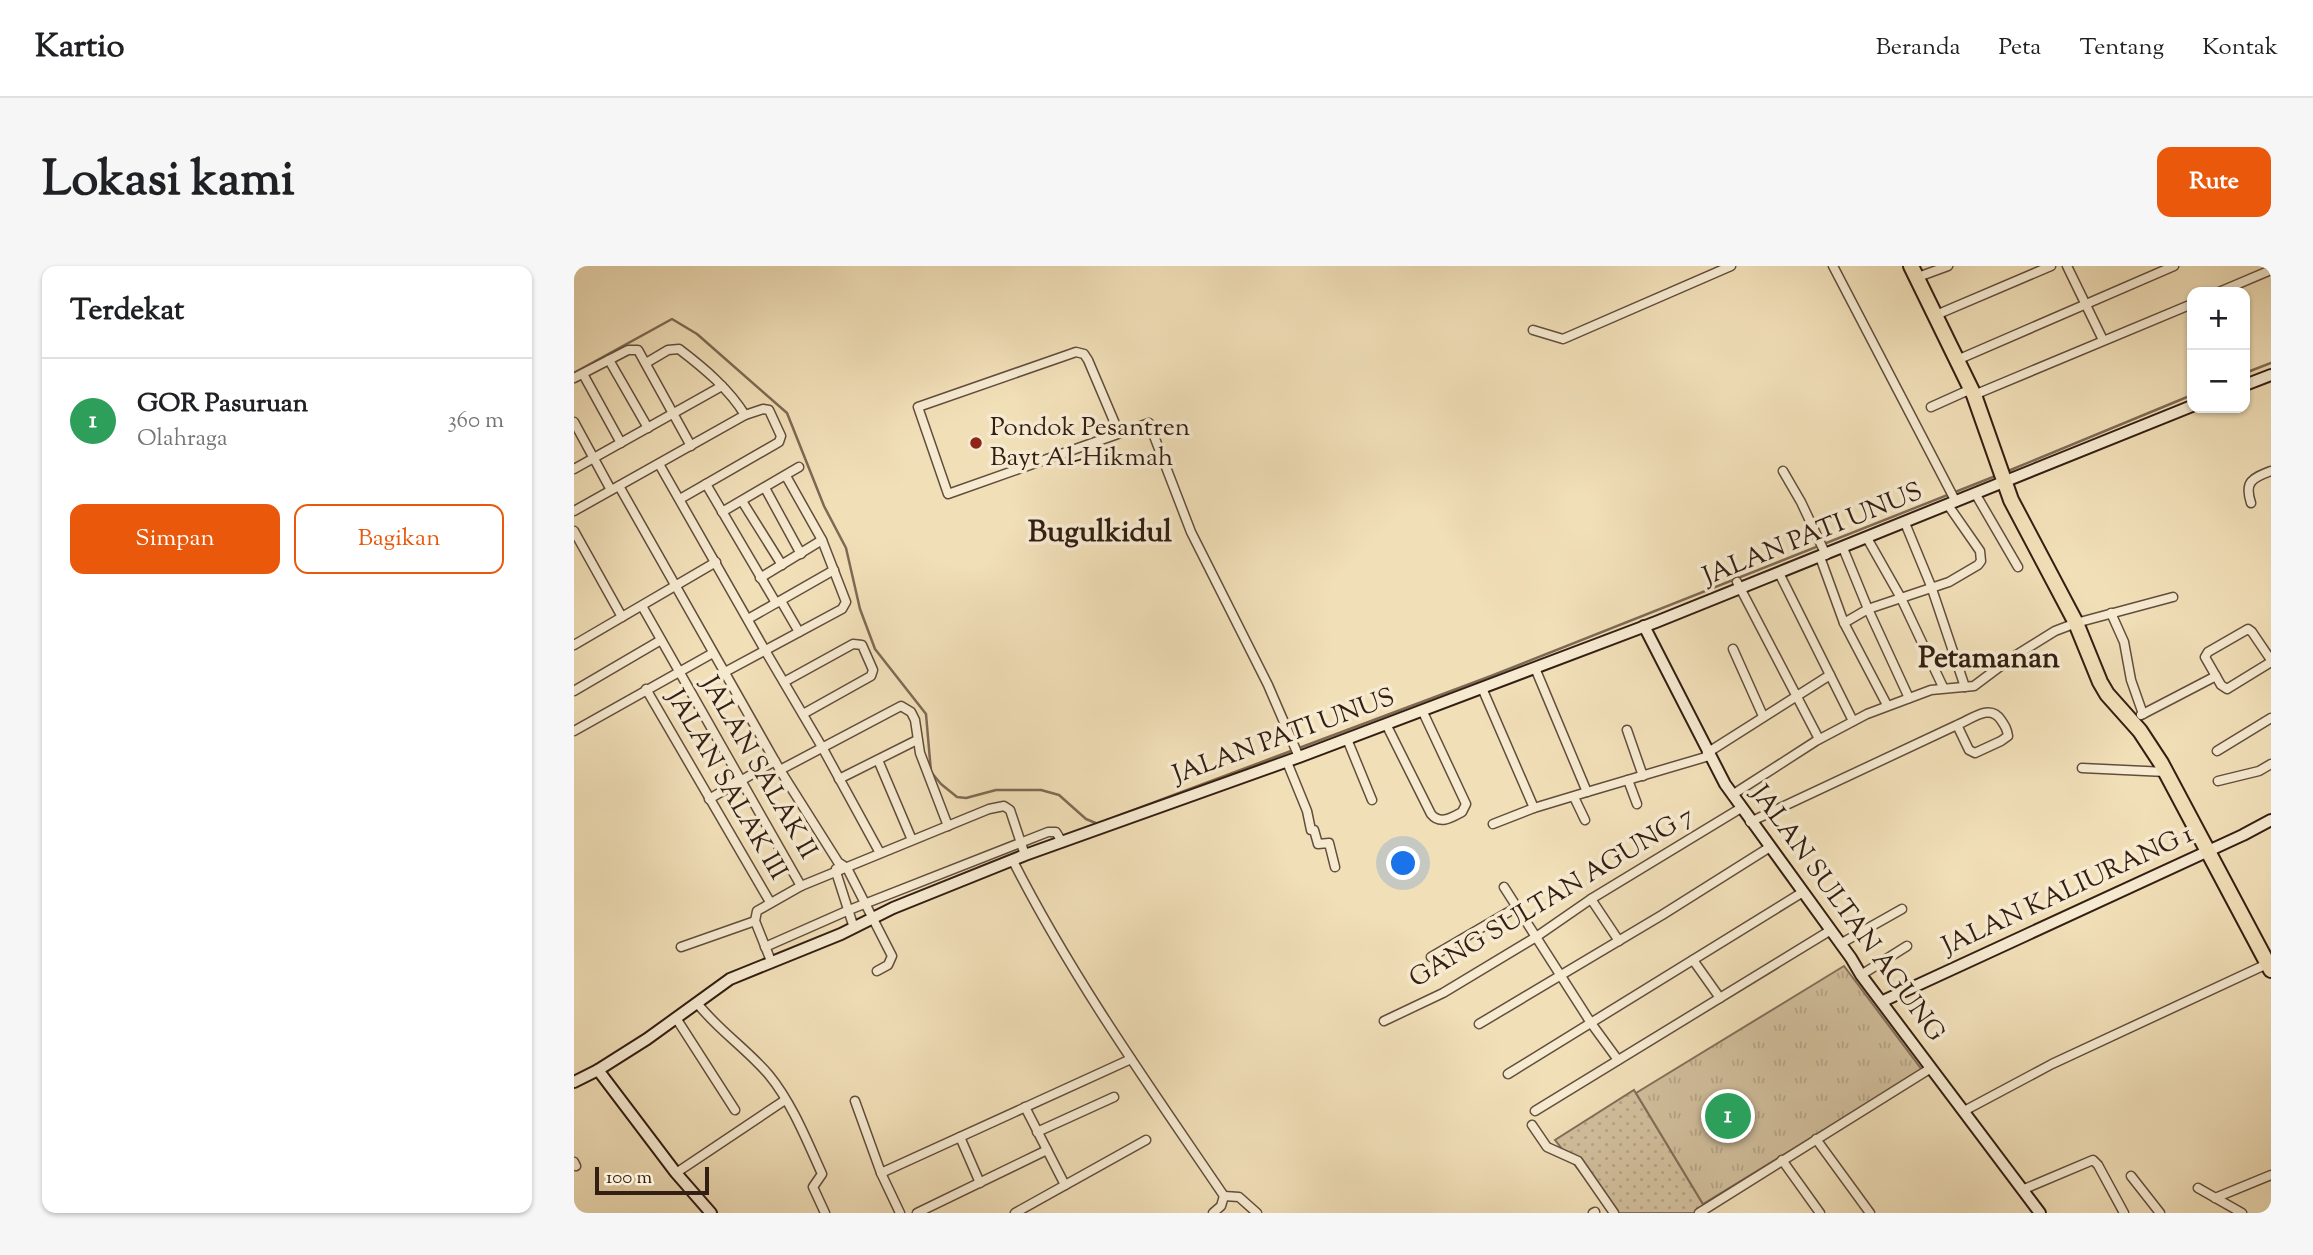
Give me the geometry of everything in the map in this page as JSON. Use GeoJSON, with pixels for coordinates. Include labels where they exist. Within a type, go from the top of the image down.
{"type":"FeatureCollection","features":[{"type":"Feature","properties":{"kind":"highway"},"geometry":{"type":"LineString","coordinates":[[1914,272],[1973,392],[2011,500],[2070,612],[2100,682],[2107,694],[2137,717],[2269,967]]}},
{"type":"Feature","properties":{"kind":"main road"},"geometry":{"type":"LineString","coordinates":[[2250,383],[2271,375]]}},
{"type":"Feature","properties":{"kind":"main road","name":"JALAN PATI UNUS"},"geometry":{"type":"LineString","coordinates":[[574,1082],[598,1070],[768,954],[852,918],[1013,861],[1023,850],[1287,762],[1298,752],[1347,739],[1535,668],[1739,586],[1779,573],[1822,550],[1843,548],[1905,523],[1975,493],[2002,476],[2187,408]]}},
{"type":"Feature","properties":{"kind":"main road","name":"JALAN SULTAN AGUNG"},"geometry":{"type":"LineString","coordinates":[[1644,626],[1728,790],[1861,975],[2040,1213]]}},
{"type":"Feature","properties":{"kind":"main road","name":"JALAN KALIURANG 1"},"geometry":{"type":"LineString","coordinates":[[1883,1001],[2271,820]]}},
{"type":"Feature","properties":{"kind":"main road"},"geometry":{"type":"LineString","coordinates":[[598,1070],[676,1173],[711,1213]]}},
{"type":"Feature","properties":{"kind":"street"},"geometry":{"type":"LineString","coordinates":[[1533,330],[1563,339],[1731,266]]}},
{"type":"Feature","properties":{"kind":"street"},"geometry":{"type":"LineString","coordinates":[[1833,266],[1948,484],[1952,501],[1980,551],[1981,561],[1949,582],[1931,586],[1868,610],[1844,623]]}},
{"type":"Feature","properties":{"kind":"street"},"geometry":{"type":"LineString","coordinates":[[1914,272],[1948,266]]}},
{"type":"Feature","properties":{"kind":"street"},"geometry":{"type":"LineString","coordinates":[[1936,315],[2051,266]]}},
{"type":"Feature","properties":{"kind":"street"},"geometry":{"type":"LineString","coordinates":[[2067,266],[2103,340]]}},
{"type":"Feature","properties":{"kind":"street"},"geometry":{"type":"LineString","coordinates":[[1957,360],[2174,266]]}},
{"type":"Feature","properties":{"kind":"street"},"geometry":{"type":"LineString","coordinates":[[2231,287],[2271,270]]}},
{"type":"Feature","properties":{"kind":"street"},"geometry":{"type":"LineString","coordinates":[[1931,407],[2187,306]]}},
{"type":"Feature","properties":{"kind":"street"},"geometry":{"type":"LineString","coordinates":[[574,378],[628,350],[636,349],[691,446]]}},
{"type":"Feature","properties":{"kind":"street"},"geometry":{"type":"LineString","coordinates":[[646,363],[668,350],[679,349],[722,386],[735,399],[745,415]]}},
{"type":"Feature","properties":{"kind":"street"},"geometry":{"type":"LineString","coordinates":[[1119,433],[1088,360],[1084,354],[1076,352],[918,407],[948,494],[1149,423],[1191,531],[1268,685],[1298,752]]}},
{"type":"Feature","properties":{"kind":"street"},"geometry":{"type":"LineString","coordinates":[[609,360],[648,428]]}},
{"type":"Feature","properties":{"kind":"street"},"geometry":{"type":"LineString","coordinates":[[583,374],[621,443]]}},
{"type":"Feature","properties":{"kind":"street"},"geometry":{"type":"LineString","coordinates":[[574,469],[722,386]]}},
{"type":"Feature","properties":{"kind":"street"},"geometry":{"type":"LineString","coordinates":[[574,511],[745,415],[763,409],[769,410],[781,440],[680,499]]}},
{"type":"Feature","properties":{"kind":"street"},"geometry":{"type":"LineString","coordinates":[[574,422],[676,586],[780,770],[838,862],[847,868],[892,956],[888,965],[877,971]]}},
{"type":"Feature","properties":{"kind":"street"},"geometry":{"type":"LineString","coordinates":[[659,464],[803,713],[880,853]]}},
{"type":"Feature","properties":{"kind":"street"},"geometry":{"type":"LineString","coordinates":[[722,512],[799,467]]}},
{"type":"Feature","properties":{"kind":"street"},"geometry":{"type":"LineString","coordinates":[[1783,471],[1822,550],[1844,623],[1885,701]]}},
{"type":"Feature","properties":{"kind":"street"},"geometry":{"type":"LineString","coordinates":[[2251,503],[2247,491],[2250,483],[2271,471]]}},
{"type":"Feature","properties":{"kind":"street"},"geometry":{"type":"LineString","coordinates":[[725,672],[766,652],[845,605],[846,598],[822,540],[786,476]]}},
{"type":"Feature","properties":{"kind":"street"},"geometry":{"type":"LineString","coordinates":[[705,484],[760,578],[799,632]]}},
{"type":"Feature","properties":{"kind":"street"},"geometry":{"type":"LineString","coordinates":[[765,488],[801,554]]}},
{"type":"Feature","properties":{"kind":"street"},"geometry":{"type":"LineString","coordinates":[[1975,493],[2018,567]]}},
{"type":"Feature","properties":{"kind":"street"},"geometry":{"type":"LineString","coordinates":[[742,501],[782,565]]}},
{"type":"Feature","properties":{"kind":"street"},"geometry":{"type":"LineString","coordinates":[[1905,523],[1931,586],[1965,687]]}},
{"type":"Feature","properties":{"kind":"street"},"geometry":{"type":"LineString","coordinates":[[574,531],[622,617]]}},
{"type":"Feature","properties":{"kind":"street"},"geometry":{"type":"LineString","coordinates":[[1867,538],[1901,598],[1943,687]]}},
{"type":"Feature","properties":{"kind":"street"},"geometry":{"type":"LineString","coordinates":[[760,578],[822,540]]}},
{"type":"Feature","properties":{"kind":"street"},"geometry":{"type":"LineString","coordinates":[[1843,548],[1868,610],[1907,692]]}},
{"type":"Feature","properties":{"kind":"street"},"geometry":{"type":"LineString","coordinates":[[574,645],[716,562]]}},
{"type":"Feature","properties":{"kind":"street"},"geometry":{"type":"LineString","coordinates":[[748,618],[834,570]]}},
{"type":"Feature","properties":{"kind":"street"},"geometry":{"type":"LineString","coordinates":[[1779,573],[1851,717]]}},
{"type":"Feature","properties":{"kind":"street"},"geometry":{"type":"LineString","coordinates":[[1739,586],[1817,735]]}},
{"type":"Feature","properties":{"kind":"street"},"geometry":{"type":"LineString","coordinates":[[1728,790],[1817,735],[1885,701],[1907,692],[1965,687],[1979,683],[2037,641],[2070,612],[2111,613],[2173,597]]}},
{"type":"Feature","properties":{"kind":"street","name":"JALAN SALAK II"},"geometry":{"type":"LineString","coordinates":[[642,606],[801,886]]}},
{"type":"Feature","properties":{"kind":"street"},"geometry":{"type":"LineString","coordinates":[[2111,613],[2124,642],[2137,717],[2216,676]]}},
{"type":"Feature","properties":{"kind":"street"},"geometry":{"type":"LineString","coordinates":[[2248,629],[2271,661],[2232,688],[2224,687],[2206,660],[2206,654],[2248,629]]}},
{"type":"Feature","properties":{"kind":"street"},"geometry":{"type":"LineString","coordinates":[[574,691],[661,640]]}},
{"type":"Feature","properties":{"kind":"street"},"geometry":{"type":"LineString","coordinates":[[784,682],[858,644],[862,645],[873,670],[872,676],[803,713]]}},
{"type":"Feature","properties":{"kind":"street"},"geometry":{"type":"LineString","coordinates":[[1733,649],[1763,716]]}},
{"type":"Feature","properties":{"kind":"street"},"geometry":{"type":"LineString","coordinates":[[574,720],[576,730],[713,653]]}},
{"type":"Feature","properties":{"kind":"street"},"geometry":{"type":"LineString","coordinates":[[1535,668],[1587,792]]}},
{"type":"Feature","properties":{"kind":"street"},"geometry":{"type":"LineString","coordinates":[[1493,824],[1534,808],[1708,754],[1830,675]]}},
{"type":"Feature","properties":{"kind":"street"},"geometry":{"type":"LineString","coordinates":[[1482,688],[1534,808]]}},
{"type":"Feature","properties":{"kind":"street","name":"JALAN SALAK III"},"geometry":{"type":"LineString","coordinates":[[646,690],[770,902]]}},
{"type":"Feature","properties":{"kind":"street"},"geometry":{"type":"LineString","coordinates":[[780,770],[901,706],[911,712],[915,720],[917,740],[930,782],[948,825]]}},
{"type":"Feature","properties":{"kind":"street"},"geometry":{"type":"LineString","coordinates":[[1386,724],[1431,814],[1436,819],[1444,820],[1462,813],[1466,804],[1422,710]]}},
{"type":"Feature","properties":{"kind":"street"},"geometry":{"type":"LineString","coordinates":[[1750,822],[1957,725],[1992,711],[2003,723],[2008,736],[1975,753],[1969,750],[1957,725]]}},
{"type":"Feature","properties":{"kind":"street"},"geometry":{"type":"LineString","coordinates":[[2217,751],[2271,718]]}},
{"type":"Feature","properties":{"kind":"street"},"geometry":{"type":"LineString","coordinates":[[1627,730],[1643,776]]}},
{"type":"Feature","properties":{"kind":"street"},"geometry":{"type":"LineString","coordinates":[[1347,739],[1372,800]]}},
{"type":"Feature","properties":{"kind":"street"},"geometry":{"type":"LineString","coordinates":[[839,779],[917,740]]}},
{"type":"Feature","properties":{"kind":"street"},"geometry":{"type":"LineString","coordinates":[[878,760],[912,840]]}},
{"type":"Feature","properties":{"kind":"street"},"geometry":{"type":"LineString","coordinates":[[709,799],[775,761]]}},
{"type":"Feature","properties":{"kind":"street"},"geometry":{"type":"LineString","coordinates":[[1287,762],[1307,811],[1311,830],[1314,830],[1318,844],[1329,843],[1335,867]]}},
{"type":"Feature","properties":{"kind":"street"},"geometry":{"type":"LineString","coordinates":[[2218,781],[2259,771],[2271,764]]}},
{"type":"Feature","properties":{"kind":"street"},"geometry":{"type":"LineString","coordinates":[[2082,768],[2166,772]]}},
{"type":"Feature","properties":{"kind":"street"},"geometry":{"type":"LineString","coordinates":[[1628,780],[1637,804]]}},
{"type":"Feature","properties":{"kind":"street"},"geometry":{"type":"LineString","coordinates":[[1574,797],[1585,820]]}},
{"type":"Feature","properties":{"kind":"street"},"geometry":{"type":"LineString","coordinates":[[1004,806],[1010,810],[1023,850],[768,954],[755,921],[757,911],[801,886],[912,840],[989,809],[1004,806]]}},
{"type":"Feature","properties":{"kind":"street","name":"GANG SULTAN AGUNG 7"},"geometry":{"type":"LineString","coordinates":[[1384,1021],[1443,993],[1741,807]]}},
{"type":"Feature","properties":{"kind":"street"},"geometry":{"type":"LineString","coordinates":[[1479,1024],[1770,847]]}},
{"type":"Feature","properties":{"kind":"street"},"geometry":{"type":"LineString","coordinates":[[1013,861],[1035,904],[1131,1059],[1232,1197],[1257,1213]]}},
{"type":"Feature","properties":{"kind":"street"},"geometry":{"type":"LineString","coordinates":[[838,862],[836,872],[852,918]]}},
{"type":"Feature","properties":{"kind":"street"},"geometry":{"type":"LineString","coordinates":[[1504,887],[1591,1023],[1618,1060]]}},
{"type":"Feature","properties":{"kind":"street"},"geometry":{"type":"LineString","coordinates":[[1508,1074],[1803,892]]}},
{"type":"Feature","properties":{"kind":"street"},"geometry":{"type":"LineString","coordinates":[[1591,899],[1619,941]]}},
{"type":"Feature","properties":{"kind":"street"},"geometry":{"type":"LineString","coordinates":[[1431,957],[1517,906]]}},
{"type":"Feature","properties":{"kind":"street"},"geometry":{"type":"LineString","coordinates":[[1840,944],[1902,909]]}},
{"type":"Feature","properties":{"kind":"street"},"geometry":{"type":"LineString","coordinates":[[681,947],[755,921]]}},
{"type":"Feature","properties":{"kind":"street"},"geometry":{"type":"LineString","coordinates":[[1535,1111],[1831,930]]}},
{"type":"Feature","properties":{"kind":"street"},"geometry":{"type":"LineString","coordinates":[[1861,975],[1907,946]]}},
{"type":"Feature","properties":{"kind":"street"},"geometry":{"type":"LineString","coordinates":[[1693,960],[1720,998]]}},
{"type":"Feature","properties":{"kind":"street"},"geometry":{"type":"LineString","coordinates":[[1964,1111],[2052,1064],[2269,967]]}},
{"type":"Feature","properties":{"kind":"street"},"geometry":{"type":"LineString","coordinates":[[696,1003],[757,1062],[780,1090],[822,1174],[813,1187],[825,1213]]}},
{"type":"Feature","properties":{"kind":"street"},"geometry":{"type":"LineString","coordinates":[[676,1017],[735,1110]]}},
{"type":"Feature","properties":{"kind":"street"},"geometry":{"type":"LineString","coordinates":[[881,1173],[1131,1059]]}},
{"type":"Feature","properties":{"kind":"street"},"geometry":{"type":"LineString","coordinates":[[1699,1213],[1710,1210],[1784,1164],[1931,1068]]}},
{"type":"Feature","properties":{"kind":"street"},"geometry":{"type":"LineString","coordinates":[[1037,1132],[1114,1097]]}},
{"type":"Feature","properties":{"kind":"street"},"geometry":{"type":"LineString","coordinates":[[676,1173],[785,1100]]}},
{"type":"Feature","properties":{"kind":"street"},"geometry":{"type":"LineString","coordinates":[[855,1101],[881,1173],[900,1213]]}},
{"type":"Feature","properties":{"kind":"street"},"geometry":{"type":"LineString","coordinates":[[1025,1107],[1065,1185]]}},
{"type":"Feature","properties":{"kind":"street"},"geometry":{"type":"LineString","coordinates":[[1532,1125],[1547,1147],[1578,1161],[1614,1213]]}},
{"type":"Feature","properties":{"kind":"street"},"geometry":{"type":"LineString","coordinates":[[960,1137],[980,1183]]}},
{"type":"Feature","properties":{"kind":"street"},"geometry":{"type":"LineString","coordinates":[[1015,1213],[1146,1140]]}},
{"type":"Feature","properties":{"kind":"street"},"geometry":{"type":"LineString","coordinates":[[1819,1142],[1870,1213]]}},
{"type":"Feature","properties":{"kind":"street"},"geometry":{"type":"LineString","coordinates":[[918,1213],[1047,1150]]}},
{"type":"Feature","properties":{"kind":"street"},"geometry":{"type":"LineString","coordinates":[[2022,1190],[2093,1160],[2124,1213]]}},
{"type":"Feature","properties":{"kind":"street"},"geometry":{"type":"LineString","coordinates":[[1784,1164],[1820,1213]]}},
{"type":"Feature","properties":{"kind":"street"},"geometry":{"type":"LineString","coordinates":[[2215,1198],[2271,1175]]}},
{"type":"Feature","properties":{"kind":"street"},"geometry":{"type":"LineString","coordinates":[[2130,1176],[2160,1213]]}},
{"type":"Feature","properties":{"kind":"street"},"geometry":{"type":"LineString","coordinates":[[2198,1188],[2242,1213]]}},
{"type":"Feature","properties":{"kind":"street"},"geometry":{"type":"LineString","coordinates":[[1213,1213],[1232,1197]]}},
{"type":"Feature","properties":{"kind":"green space"},"geometry":{"type":"Polygon","coordinates":[[[1844,966],[1922,1070],[1703,1204],[1636,1093],[1844,966]]]}},
{"type":"Feature","properties":{"kind":"green space"},"geometry":{"type":"Polygon","coordinates":[[[1634,1090],[1706,1213],[1613,1213],[1555,1140],[1634,1090]]]}},
{"type":"Feature","properties":{"kind":"waterway"},"geometry":{"type":"LineString","coordinates":[[574,373],[672,319],[697,334],[787,413],[824,506],[846,548],[860,609],[875,649],[926,714],[931,772],[957,797],[966,798],[996,790],[1041,790],[1059,795],[1086,819],[1098,824]]}},
{"type":"Feature","properties":{"kind":"waterway"},"geometry":{"type":"LineString","coordinates":[[2250,371],[2271,363]]}},
{"type":"Feature","properties":{"kind":"waterway"},"geometry":{"type":"LineString","coordinates":[[2008,471],[2187,397]]}},
{"type":"Feature","properties":{"kind":"waterway"},"geometry":{"type":"LineString","coordinates":[[1107,820],[1491,676],[1998,475]]}},
{"type":"Feature","properties":{"kind":"place","name":"Pondok Pesantren Bayt Al-Hikmah"},"geometry":{"type":"Point","coordinates":[976,443]}},
{"type":"Feature","properties":{"kind":"place","name":"GOR Pasuruan"},"geometry":{"type":"Point","coordinates":[1728,1116]}},
{"type":"Feature","properties":{"kind":"district","name":"Bugulkidul"},"geometry":{"type":"Point","coordinates":[1100,533]}},
{"type":"Feature","properties":{"kind":"district","name":"Petamanan"},"geometry":{"type":"Point","coordinates":[1989,659]}}]}
